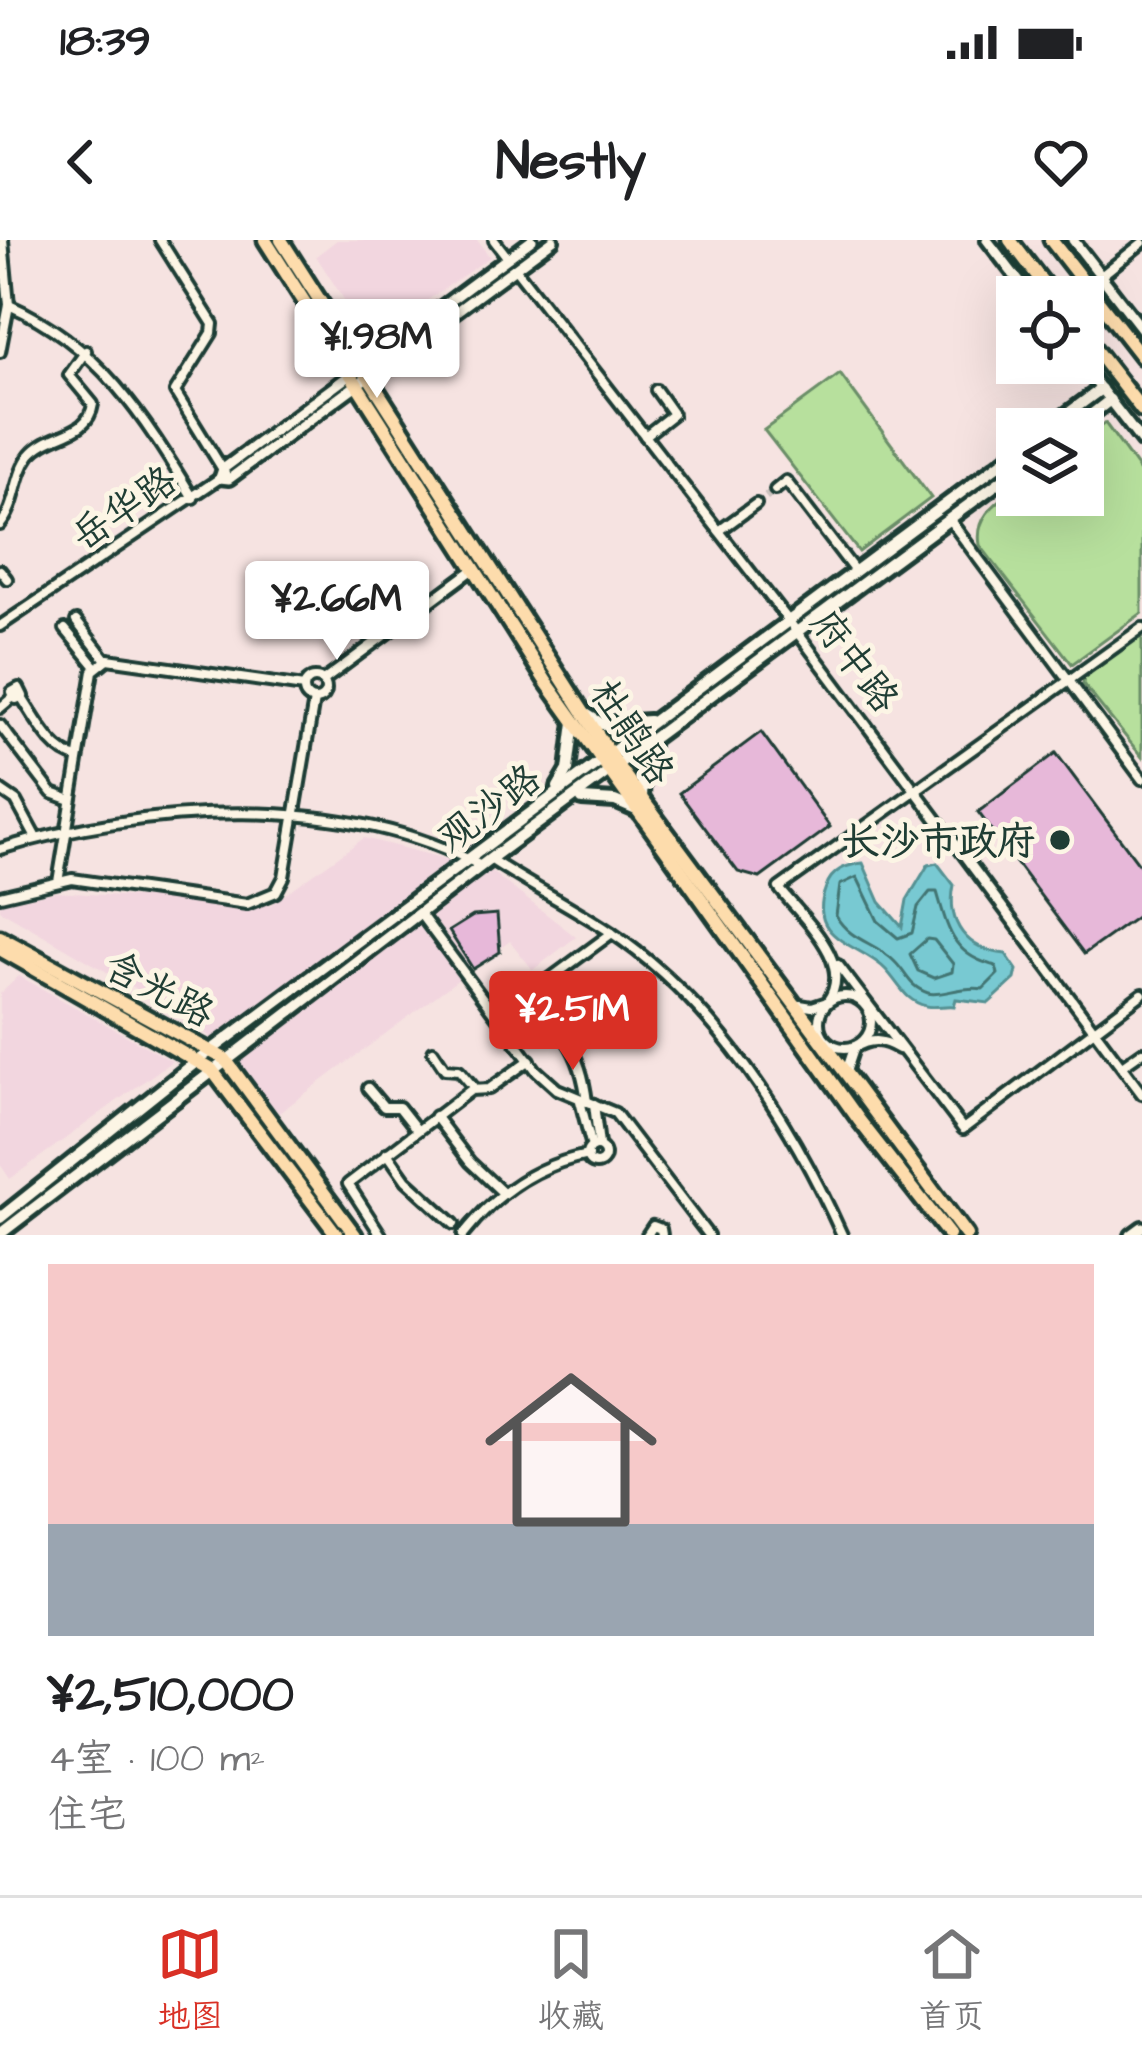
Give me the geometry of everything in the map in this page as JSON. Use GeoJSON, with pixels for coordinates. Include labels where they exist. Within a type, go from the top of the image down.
{"type":"FeatureCollection","features":[{"type":"Feature","properties":{"kind":"main road","name":"杜鹃路"},"geometry":{"type":"LineString","coordinates":[[265,240],[364,382],[577,715]]}},
{"type":"Feature","properties":{"kind":"main road","name":"杜鹃路"},"geometry":{"type":"LineString","coordinates":[[281,240],[355,369]]}},
{"type":"Feature","properties":{"kind":"main road"},"geometry":{"type":"LineString","coordinates":[[1010,240],[1038,276]]}},
{"type":"Feature","properties":{"kind":"main road"},"geometry":{"type":"LineString","coordinates":[[1051,240],[1142,357]]}},
{"type":"Feature","properties":{"kind":"main road"},"geometry":{"type":"LineString","coordinates":[[1104,361],[1142,410]]}},
{"type":"Feature","properties":{"kind":"main road","name":"杜鹃路"},"geometry":{"type":"LineString","coordinates":[[364,382],[474,569],[859,1120],[949,1235]]}},
{"type":"Feature","properties":{"kind":"main road"},"geometry":{"type":"LineString","coordinates":[[1076,408],[1101,389]]}},
{"type":"Feature","properties":{"kind":"main road"},"geometry":{"type":"LineString","coordinates":[[1100,408],[1110,400]]}},
{"type":"Feature","properties":{"kind":"main road","name":"观沙路"},"geometry":{"type":"LineString","coordinates":[[0,1218],[198,1059],[996,466]]}},
{"type":"Feature","properties":{"kind":"main road","name":"观沙路"},"geometry":{"type":"LineString","coordinates":[[0,1234],[485,863],[996,484]]}},
{"type":"Feature","properties":{"kind":"main road"},"geometry":{"type":"LineString","coordinates":[[555,793],[568,770],[577,715],[602,724],[652,721]]}},
{"type":"Feature","properties":{"kind":"main road"},"geometry":{"type":"LineString","coordinates":[[573,801],[592,797],[639,805],[643,766],[654,741]]}},
{"type":"Feature","properties":{"kind":"main road","name":"杜鹃路"},"geometry":{"type":"LineString","coordinates":[[639,805],[966,1235]]}},
{"type":"Feature","properties":{"kind":"main road","name":"含光路"},"geometry":{"type":"LineString","coordinates":[[0,937],[225,1059],[355,1235]]}},
{"type":"Feature","properties":{"kind":"main road","name":"含光路"},"geometry":{"type":"LineString","coordinates":[[0,949],[212,1070],[337,1235]]}},
{"type":"Feature","properties":{"kind":"street"},"geometry":{"type":"LineString","coordinates":[[0,352],[9,305],[3,240]]}},
{"type":"Feature","properties":{"kind":"street"},"geometry":{"type":"LineString","coordinates":[[160,240],[213,324],[175,392],[224,476]]}},
{"type":"Feature","properties":{"kind":"street","name":"府中路"},"geometry":{"type":"LineString","coordinates":[[494,240],[788,620],[1142,1094]]}},
{"type":"Feature","properties":{"kind":"street","name":"岳华路"},"geometry":{"type":"LineString","coordinates":[[0,626],[364,382],[512,263],[532,240]]}},
{"type":"Feature","properties":{"kind":"street","name":"岳华路"},"geometry":{"type":"LineString","coordinates":[[224,476],[355,369],[553,240]]}},
{"type":"Feature","properties":{"kind":"street"},"geometry":{"type":"LineString","coordinates":[[987,240],[1015,276]]}},
{"type":"Feature","properties":{"kind":"street"},"geometry":{"type":"LineString","coordinates":[[1073,240],[1101,276],[1142,243]]}},
{"type":"Feature","properties":{"kind":"street"},"geometry":{"type":"LineString","coordinates":[[1104,280],[1142,329]]}},
{"type":"Feature","properties":{"kind":"street"},"geometry":{"type":"LineString","coordinates":[[9,305],[42,320],[86,351],[150,428],[193,498]]}},
{"type":"Feature","properties":{"kind":"street"},"geometry":{"type":"LineString","coordinates":[[0,525],[34,450],[81,428],[90,418],[93,404],[69,375],[86,351]]}},
{"type":"Feature","properties":{"kind":"street"},"geometry":{"type":"LineString","coordinates":[[1097,384],[1142,442]]}},
{"type":"Feature","properties":{"kind":"street"},"geometry":{"type":"LineString","coordinates":[[645,436],[673,414],[656,390]]}},
{"type":"Feature","properties":{"kind":"street"},"geometry":{"type":"LineString","coordinates":[[775,490],[786,481],[854,570]]}},
{"type":"Feature","properties":{"kind":"street"},"geometry":{"type":"LineString","coordinates":[[718,530],[756,504]]}},
{"type":"Feature","properties":{"kind":"street"},"geometry":{"type":"LineString","coordinates":[[948,518],[1142,779]]}},
{"type":"Feature","properties":{"kind":"street"},"geometry":{"type":"LineString","coordinates":[[304,687],[309,679],[323,681],[474,569]]}},
{"type":"Feature","properties":{"kind":"street"},"geometry":{"type":"LineString","coordinates":[[76,621],[106,660]]}},
{"type":"Feature","properties":{"kind":"street"},"geometry":{"type":"LineString","coordinates":[[1142,628],[779,888],[963,1130],[1142,994]]}},
{"type":"Feature","properties":{"kind":"street"},"geometry":{"type":"LineString","coordinates":[[65,629],[96,667]]}},
{"type":"Feature","properties":{"kind":"street"},"geometry":{"type":"LineString","coordinates":[[0,896],[58,882],[92,881],[247,904],[276,892],[284,877],[314,700],[304,687],[106,660],[96,667],[58,882]]}},
{"type":"Feature","properties":{"kind":"street"},"geometry":{"type":"LineString","coordinates":[[314,700],[326,693],[323,681]]}},
{"type":"Feature","properties":{"kind":"street"},"geometry":{"type":"LineString","coordinates":[[0,707],[17,698],[66,756],[78,758]]}},
{"type":"Feature","properties":{"kind":"street"},"geometry":{"type":"LineString","coordinates":[[0,725],[52,793],[71,800]]}},
{"type":"Feature","properties":{"kind":"street"},"geometry":{"type":"LineString","coordinates":[[0,790],[16,801],[36,838]]}},
{"type":"Feature","properties":{"kind":"street"},"geometry":{"type":"LineString","coordinates":[[0,849],[64,829],[168,815],[294,817],[402,835],[485,863],[612,933],[694,1006],[765,1093],[818,1181],[842,1235]]}},
{"type":"Feature","properties":{"kind":"street"},"geometry":{"type":"LineString","coordinates":[[421,915],[530,1060],[557,1089],[615,1113],[708,1235]]}},
{"type":"Feature","properties":{"kind":"street"},"geometry":{"type":"LineString","coordinates":[[498,1017],[612,933]]}},
{"type":"Feature","properties":{"kind":"street"},"geometry":{"type":"LineString","coordinates":[[833,958],[838,976],[819,1024],[822,1041],[842,1050],[881,1040],[906,1054]]}},
{"type":"Feature","properties":{"kind":"street"},"geometry":{"type":"LineString","coordinates":[[793,1004],[812,1006],[848,996],[866,1002]]}},
{"type":"Feature","properties":{"kind":"street"},"geometry":{"type":"LineString","coordinates":[[519,1001],[562,1031],[575,1050],[593,1150]]}},
{"type":"Feature","properties":{"kind":"street"},"geometry":{"type":"LineString","coordinates":[[846,1074],[854,1048],[869,1026],[866,1002]]}},
{"type":"Feature","properties":{"kind":"street"},"geometry":{"type":"LineString","coordinates":[[433,1051],[445,1069],[458,1070],[476,1090]]}},
{"type":"Feature","properties":{"kind":"street"},"geometry":{"type":"LineString","coordinates":[[1122,1066],[1142,1053]]}},
{"type":"Feature","properties":{"kind":"street"},"geometry":{"type":"LineString","coordinates":[[381,1235],[348,1184],[435,1116],[476,1090],[489,1089],[530,1060]]}},
{"type":"Feature","properties":{"kind":"street"},"geometry":{"type":"LineString","coordinates":[[368,1088],[384,1107],[399,1107],[417,1130]]}},
{"type":"Feature","properties":{"kind":"street"},"geometry":{"type":"LineString","coordinates":[[587,1101],[593,1150]]}},
{"type":"Feature","properties":{"kind":"street"},"geometry":{"type":"LineString","coordinates":[[435,1116],[470,1162],[503,1193]]}},
{"type":"Feature","properties":{"kind":"street"},"geometry":{"type":"LineString","coordinates":[[463,1235],[503,1193],[546,1167],[593,1150]]}},
{"type":"Feature","properties":{"kind":"street"},"geometry":{"type":"LineString","coordinates":[[387,1154],[406,1180],[454,1224]]}},
{"type":"Feature","properties":{"kind":"street"},"geometry":{"type":"LineString","coordinates":[[647,1235],[648,1228],[658,1226],[662,1235]]}},
{"type":"Feature","properties":{"kind":"street"},"geometry":{"type":"LineString","coordinates":[[1131,1235],[1142,1227]]}},
{"type":"Feature","properties":{"kind":"shaded area"},"geometry":{"type":"Polygon","coordinates":[[[337,240],[477,240],[490,257],[370,340],[316,256],[337,240]]]}},
{"type":"Feature","properties":{"kind":"shaded area"},"geometry":{"type":"Polygon","coordinates":[[[364,838],[489,870],[576,937],[533,970],[510,941],[279,1113],[200,1026],[0,910],[0,904],[55,892],[270,905],[364,838]]]}},
{"type":"Feature","properties":{"kind":"shaded area"},"geometry":{"type":"Polygon","coordinates":[[[19,976],[172,1061],[10,1179],[0,1164],[0,994],[19,976]]]}},
{"type":"Feature","properties":{"kind":"green space"},"geometry":{"type":"Polygon","coordinates":[[[840,374],[931,498],[859,552],[764,430],[840,374]]]}},
{"type":"Feature","properties":{"kind":"green space"},"geometry":{"type":"Polygon","coordinates":[[[1104,424],[1142,474],[1142,613],[1072,664],[980,545],[979,535],[996,505],[996,516],[1104,516],[1104,424]]]}},
{"type":"Feature","properties":{"kind":"green space"},"geometry":{"type":"Polygon","coordinates":[[[1142,632],[1142,757],[1083,684],[1084,675],[1142,632]]]}},
{"type":"Feature","properties":{"kind":"water"},"geometry":{"type":"Polygon","coordinates":[[[863,863],[880,902],[902,927],[907,900],[928,865],[937,863],[954,885],[953,912],[962,933],[980,947],[1006,954],[1017,970],[1015,979],[989,1003],[956,999],[954,1006],[933,1007],[913,1000],[876,961],[839,939],[823,919],[822,905],[832,876],[863,863]]]}},
{"type":"Feature","properties":{"kind":"building"},"geometry":{"type":"Polygon","coordinates":[[[761,732],[830,827],[760,878],[738,872],[679,793],[761,732]]]}},
{"type":"Feature","properties":{"kind":"building","name":"长沙市政府"},"geometry":{"type":"Polygon","coordinates":[[[1056,753],[1142,868],[1142,913],[1084,954],[978,812],[1056,753]]]}},
{"type":"Feature","properties":{"kind":"building"},"geometry":{"type":"Polygon","coordinates":[[[497,914],[500,952],[473,969],[449,931],[473,916],[497,914]]]}},
{"type":"Feature","properties":{"kind":"tunnel"},"geometry":{"type":"LineString","coordinates":[[756,504],[775,490]]}},
{"type":"Feature","properties":{"kind":"place","name":"长沙市政府"},"geometry":{"type":"Point","coordinates":[1060,840]}}]}
